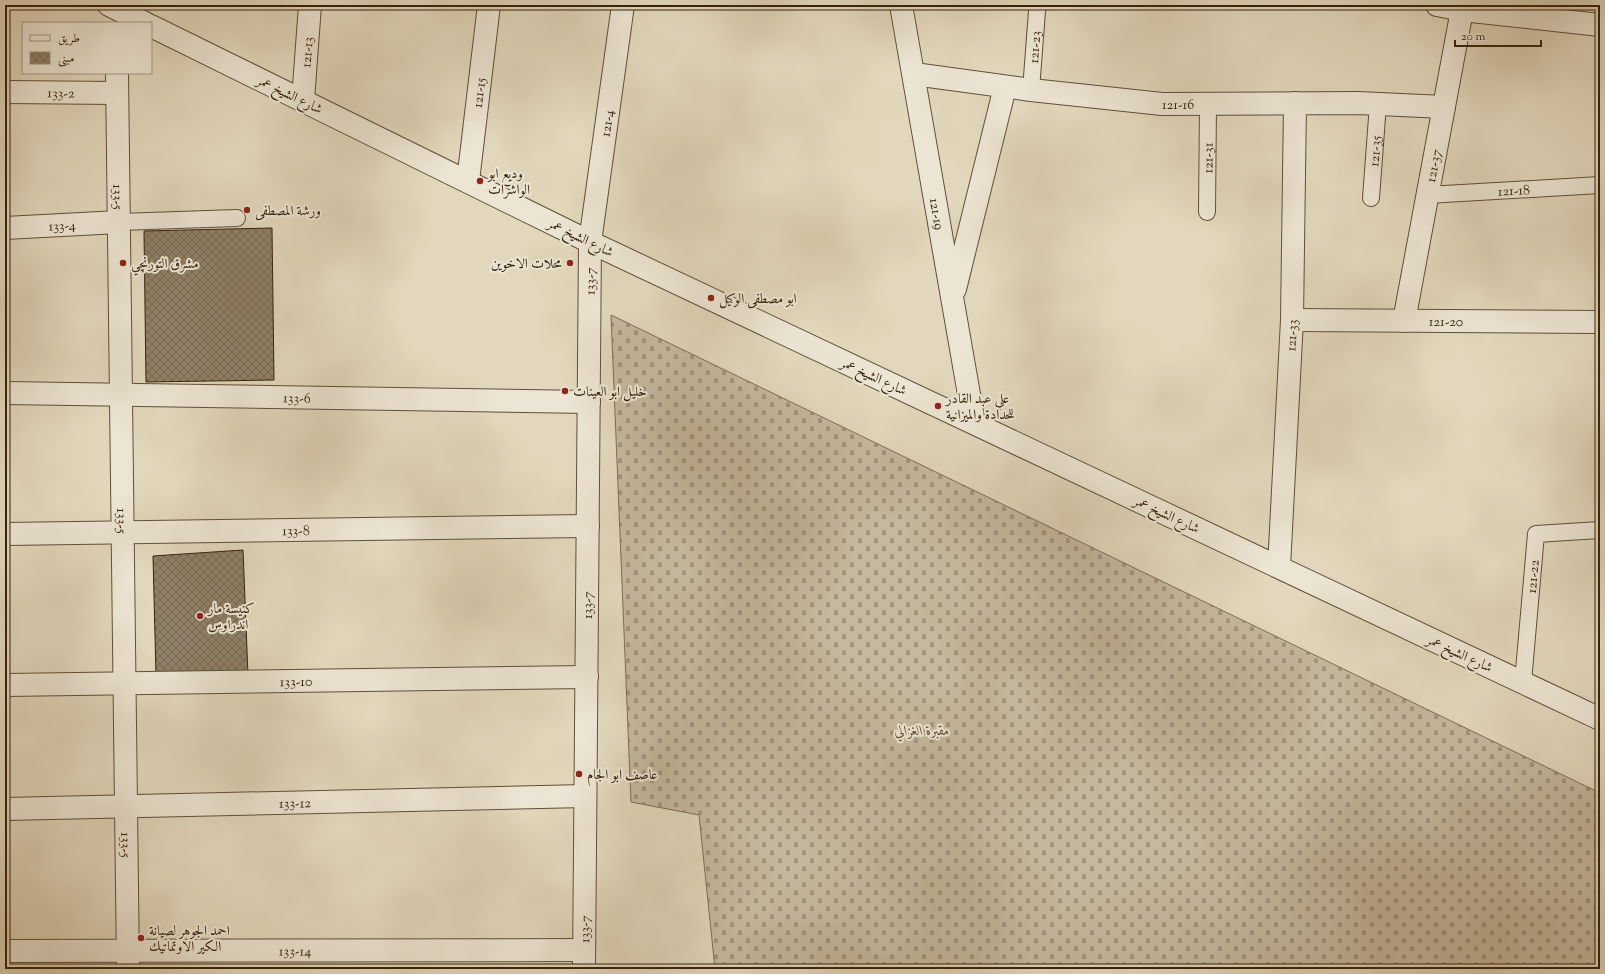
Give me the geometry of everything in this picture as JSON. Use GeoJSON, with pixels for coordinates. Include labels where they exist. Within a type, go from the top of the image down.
{"type":"FeatureCollection","features":[{"type":"Feature","properties":{"kind":"street","name":"121-13"},"geometry":{"type":"LineString","coordinates":[[303,100],[310,5]]}},
{"type":"Feature","properties":{"kind":"street","name":"121-15"},"geometry":{"type":"LineString","coordinates":[[468,181],[489,5]]}},
{"type":"Feature","properties":{"kind":"street","name":"121-4"},"geometry":{"type":"LineString","coordinates":[[590,242],[623,5]]}},
{"type":"Feature","properties":{"kind":"street","name":"121-19"},"geometry":{"type":"LineString","coordinates":[[901,5],[974,423]]}},
{"type":"Feature","properties":{"kind":"street"},"geometry":{"type":"LineString","coordinates":[[1437,5],[1462,10],[1489,9],[1600,24]]}},
{"type":"Feature","properties":{"kind":"street","name":"121-37"},"geometry":{"type":"LineString","coordinates":[[1404,321],[1462,10]]}},
{"type":"Feature","properties":{"kind":"street"},"geometry":{"type":"LineString","coordinates":[[114,12],[142,22]]}},
{"type":"Feature","properties":{"kind":"street","name":"شارع الشيخ عمر"},"geometry":{"type":"LineString","coordinates":[[152,26],[590,242],[1600,719]]}},
{"type":"Feature","properties":{"kind":"street","name":"121-16"},"geometry":{"type":"LineString","coordinates":[[914,74],[1005,87],[1162,104],[1294,103],[1378,104],[1444,107]]}},
{"type":"Feature","properties":{"kind":"street","name":"133-2"},"geometry":{"type":"LineString","coordinates":[[5,92],[117,83]]}},
{"type":"Feature","properties":{"kind":"street","name":"133-5"},"geometry":{"type":"LineString","coordinates":[[117,83],[128,960]]}},
{"type":"Feature","properties":{"kind":"street"},"geometry":{"type":"LineString","coordinates":[[952,298],[1005,87]]}},
{"type":"Feature","properties":{"kind":"street","name":"121-33"},"geometry":{"type":"LineString","coordinates":[[1279,567],[1292,320],[1294,103]]}},
{"type":"Feature","properties":{"kind":"street","name":"133-4"},"geometry":{"type":"LineString","coordinates":[[5,228],[119,222]]}},
{"type":"Feature","properties":{"kind":"street","name":"133-7"},"geometry":{"type":"LineString","coordinates":[[584,959],[590,242]]}},
{"type":"Feature","properties":{"kind":"street","name":"121-20"},"geometry":{"type":"LineString","coordinates":[[1292,320],[1600,322]]}},
{"type":"Feature","properties":{"kind":"street","name":"133-6"},"geometry":{"type":"LineString","coordinates":[[5,393],[589,402]]}},
{"type":"Feature","properties":{"kind":"street","name":"133-8"},"geometry":{"type":"LineString","coordinates":[[5,534],[588,526]]}},
{"type":"Feature","properties":{"kind":"street","name":"133-10"},"geometry":{"type":"LineString","coordinates":[[5,686],[587,677]]}},
{"type":"Feature","properties":{"kind":"street","name":"133-12"},"geometry":{"type":"LineString","coordinates":[[5,809],[585,796]]}},
{"type":"Feature","properties":{"kind":"street","name":"133-14"},"geometry":{"type":"LineString","coordinates":[[5,951],[128,960],[584,959]]}},
{"type":"Feature","properties":{"kind":"lane","name":"121-23"},"geometry":{"type":"LineString","coordinates":[[1032,90],[1037,11],[1039,5]]}},
{"type":"Feature","properties":{"kind":"lane","name":"121-31"},"geometry":{"type":"LineString","coordinates":[[1208,104],[1208,212]]}},
{"type":"Feature","properties":{"kind":"lane","name":"121-35"},"geometry":{"type":"LineString","coordinates":[[1371,198],[1378,104]]}},
{"type":"Feature","properties":{"kind":"lane","name":"121-18"},"geometry":{"type":"LineString","coordinates":[[1427,195],[1600,185]]}},
{"type":"Feature","properties":{"kind":"lane"},"geometry":{"type":"LineString","coordinates":[[119,222],[237,218]]}},
{"type":"Feature","properties":{"kind":"lane","name":"121-22"},"geometry":{"type":"LineString","coordinates":[[1522,682],[1536,534],[1600,530]]}},
{"type":"Feature","properties":{"kind":"green space","name":"مقبرة الغزالي"},"geometry":{"type":"Polygon","coordinates":[[[611,315],[1600,793],[1600,969],[715,969],[699,815],[631,802],[611,315]]]}},
{"type":"Feature","properties":{"kind":"building"},"geometry":{"type":"Polygon","coordinates":[[[272,228],[274,380],[146,382],[144,231],[272,228]]]}},
{"type":"Feature","properties":{"kind":"building","name":"كنيسة مار اندراوس"},"geometry":{"type":"Polygon","coordinates":[[[243,550],[248,675],[156,675],[153,556],[243,550]]]}},
{"type":"Feature","properties":{"kind":"place","name":"وديع ابو الواشرات"},"geometry":{"type":"Point","coordinates":[480,181]}},
{"type":"Feature","properties":{"kind":"place","name":"ورشة المصطفى"},"geometry":{"type":"Point","coordinates":[247,210]}},
{"type":"Feature","properties":{"kind":"place","name":"مشرق التورنچي"},"geometry":{"type":"Point","coordinates":[123,263]}},
{"type":"Feature","properties":{"kind":"place","name":"محلات الاخوين"},"geometry":{"type":"Point","coordinates":[570,263]}},
{"type":"Feature","properties":{"kind":"place","name":"ابو مصطفى الوكيل"},"geometry":{"type":"Point","coordinates":[711,298]}},
{"type":"Feature","properties":{"kind":"place","name":"خليل ابو العينات"},"geometry":{"type":"Point","coordinates":[565,391]}},
{"type":"Feature","properties":{"kind":"place","name":"علي عبد القادر للحدادة والميزانية"},"geometry":{"type":"Point","coordinates":[938,406]}},
{"type":"Feature","properties":{"kind":"place","name":"كنيسة مار اندراوس"},"geometry":{"type":"Point","coordinates":[200,616]}},
{"type":"Feature","properties":{"kind":"place","name":"عاصف ابو الجام"},"geometry":{"type":"Point","coordinates":[579,774]}},
{"type":"Feature","properties":{"kind":"place","name":"احمد الجوهر لصيانة الكير الاوتماتيك"},"geometry":{"type":"Point","coordinates":[141,938]}}]}
